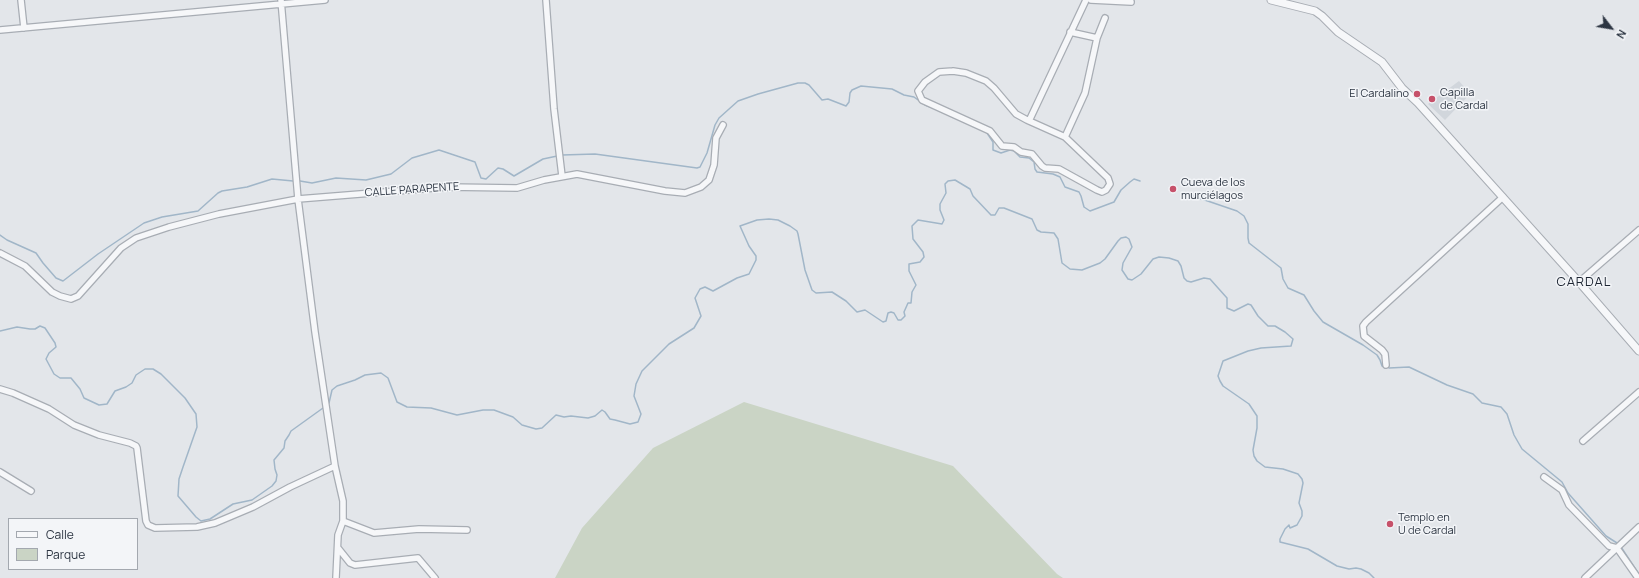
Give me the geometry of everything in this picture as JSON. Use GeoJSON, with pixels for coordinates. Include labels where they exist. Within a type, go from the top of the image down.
{"type":"FeatureCollection","features":[{"type":"Feature","properties":{"kind":"street"},"geometry":{"type":"LineString","coordinates":[[22,0],[24,28]]}},
{"type":"Feature","properties":{"kind":"street"},"geometry":{"type":"LineString","coordinates":[[0,30],[281,2],[325,0]]}},
{"type":"Feature","properties":{"kind":"street"},"geometry":{"type":"LineString","coordinates":[[546,0],[562,176]]}},
{"type":"Feature","properties":{"kind":"street"},"geometry":{"type":"LineString","coordinates":[[1029,121],[1086,0]]}},
{"type":"Feature","properties":{"kind":"street"},"geometry":{"type":"LineString","coordinates":[[1091,0],[1101,2],[1131,2]]}},
{"type":"Feature","properties":{"kind":"street"},"geometry":{"type":"LineString","coordinates":[[1272,0],[1294,5],[1318,14],[1326,19],[1338,32],[1377,57],[1402,88],[1418,103],[1503,197],[1639,352]]}},
{"type":"Feature","properties":{"kind":"street"},"geometry":{"type":"LineString","coordinates":[[281,2],[298,199],[315,332],[343,501],[343,521],[338,535],[336,578]]}},
{"type":"Feature","properties":{"kind":"street"},"geometry":{"type":"LineString","coordinates":[[1065,137],[1088,85],[1097,38],[1106,18]]}},
{"type":"Feature","properties":{"kind":"street"},"geometry":{"type":"LineString","coordinates":[[1070,32],[1097,38]]}},
{"type":"Feature","properties":{"kind":"street"},"geometry":{"type":"LineString","coordinates":[[953,71],[966,73],[986,82],[994,88],[1016,114],[1065,137],[1108,178],[1110,184],[1106,190],[1102,192],[1097,190],[1059,169],[1045,168],[1032,154],[1022,152],[1014,147],[1002,146],[990,131],[922,100],[918,91],[931,77],[939,72],[953,71]]}},
{"type":"Feature","properties":{"kind":"street","name":"CALLE PARAPENTE"},"geometry":{"type":"LineString","coordinates":[[0,253],[25,266],[46,288],[60,296],[71,299],[78,296],[121,248],[136,238],[169,226],[219,214],[298,199],[447,187],[517,188],[562,176],[577,174],[670,192],[691,192],[710,180],[714,165],[716,138],[724,125]]}},
{"type":"Feature","properties":{"kind":"street"},"geometry":{"type":"LineString","coordinates":[[1386,365],[1385,354],[1364,336],[1363,326],[1503,197]]}},
{"type":"Feature","properties":{"kind":"street"},"geometry":{"type":"LineString","coordinates":[[1579,282],[1639,230]]}},
{"type":"Feature","properties":{"kind":"street"},"geometry":{"type":"LineString","coordinates":[[0,389],[13,393],[49,409],[74,425],[99,435],[136,446],[146,521],[148,525],[155,528],[197,527],[215,523],[252,507],[290,487],[336,466]]}},
{"type":"Feature","properties":{"kind":"street"},"geometry":{"type":"LineString","coordinates":[[1583,440],[1639,392]]}},
{"type":"Feature","properties":{"kind":"street"},"geometry":{"type":"LineString","coordinates":[[0,472],[31,491]]}},
{"type":"Feature","properties":{"kind":"street"},"geometry":{"type":"LineString","coordinates":[[1544,477],[1562,490],[1569,505],[1610,546],[1617,548],[1638,578]]}},
{"type":"Feature","properties":{"kind":"street"},"geometry":{"type":"LineString","coordinates":[[343,521],[374,533],[419,529],[467,530]]}},
{"type":"Feature","properties":{"kind":"street"},"geometry":{"type":"LineString","coordinates":[[1585,578],[1639,528]]}},
{"type":"Feature","properties":{"kind":"street"},"geometry":{"type":"LineString","coordinates":[[338,548],[350,563],[355,565],[418,558],[435,578]]}},
{"type":"Feature","properties":{"kind":"shaded area"},"geometry":{"type":"Polygon","coordinates":[[[1459,81],[1466,89],[1472,89],[1472,92],[1445,120],[1428,104],[1459,81]]]}},
{"type":"Feature","properties":{"kind":"green space"},"geometry":{"type":"Polygon","coordinates":[[[744,402],[953,466],[1057,574],[1063,578],[555,578],[582,528],[653,448],[744,402]]]}},
{"type":"Feature","properties":{"kind":"waterway"},"geometry":{"type":"LineString","coordinates":[[300,181],[312,183],[336,178],[366,180],[391,174],[412,158],[439,150],[475,162],[481,178],[486,179],[498,168],[503,169],[514,176],[543,159],[562,155],[595,154],[697,168],[700,167],[707,153],[715,125],[719,118],[738,101],[798,83],[805,83],[809,85],[822,100],[828,99],[846,106],[849,102],[850,93],[852,90],[861,86],[892,89],[904,95],[914,97],[925,105],[933,108]]}},
{"type":"Feature","properties":{"kind":"waterway"},"geometry":{"type":"LineString","coordinates":[[987,133],[993,142],[993,150],[1001,153],[1010,150],[1014,151],[1020,157],[1029,158],[1034,162],[1037,172],[1053,174],[1060,177],[1065,187],[1079,192],[1084,207],[1090,211],[1114,202],[1121,190],[1134,179],[1140,181]]}},
{"type":"Feature","properties":{"kind":"waterway"},"geometry":{"type":"LineString","coordinates":[[0,235],[7,240],[36,253],[56,278],[63,281],[98,254],[144,223],[162,217],[198,211],[222,191],[247,187],[272,179],[293,181]]}},
{"type":"Feature","properties":{"kind":"waterway"},"geometry":{"type":"LineString","coordinates":[[329,403],[332,390],[337,386],[365,375],[381,373],[388,378],[397,402],[407,407],[431,408],[457,415],[483,410],[494,410],[513,417],[522,425],[536,429],[542,428],[556,415],[564,417],[571,416],[588,418],[595,416],[602,410],[610,419],[630,424],[638,422],[641,414],[634,396],[636,384],[642,371],[669,344],[694,328],[701,316],[695,298],[700,289],[705,287],[713,291],[737,278],[749,274],[756,260],[756,256],[749,246],[740,226],[757,220],[769,219],[778,220],[790,226],[797,231],[805,270],[812,290],[816,293],[832,292],[846,301],[857,312],[865,310],[883,322],[886,321],[888,313],[891,312],[894,313],[898,320],[901,320],[905,316],[904,312],[908,303],[911,303],[912,292],[916,285],[909,271],[909,264],[920,262],[924,257],[923,252],[913,239],[912,226],[918,220],[942,224],[944,220],[940,210],[940,204],[946,193],[945,184],[948,181],[955,180],[970,189],[973,196],[991,215],[995,215],[999,208],[1004,208],[1032,219],[1037,230],[1041,232],[1054,233],[1058,239],[1062,263],[1070,269],[1082,270],[1100,263],[1105,259],[1118,241],[1121,238],[1126,237],[1129,239],[1132,247],[1123,263],[1122,270],[1128,279],[1132,280],[1141,274],[1153,259],[1159,257],[1178,261],[1184,278],[1187,281],[1191,282],[1204,278],[1210,279],[1227,298],[1227,308],[1234,311],[1248,304],[1251,305],[1258,316],[1268,326],[1275,326],[1293,339],[1291,346],[1261,348],[1248,351],[1223,361],[1218,376],[1223,386],[1249,404],[1257,416],[1257,428],[1253,450],[1257,461],[1265,467],[1283,469],[1298,474],[1302,479],[1303,483],[1299,503],[1302,516],[1297,525],[1290,528],[1289,525],[1285,529],[1280,542],[1308,549],[1337,566],[1349,569],[1361,569],[1369,573],[1374,578]]}},
{"type":"Feature","properties":{"kind":"waterway"},"geometry":{"type":"LineString","coordinates":[[1193,196],[1237,211],[1244,216],[1248,224],[1249,243],[1281,268],[1283,279],[1288,288],[1304,295],[1323,322],[1363,345],[1377,355],[1382,366],[1385,368]]}},
{"type":"Feature","properties":{"kind":"waterway"},"geometry":{"type":"LineString","coordinates":[[0,331],[17,327],[35,329],[40,326],[45,328],[56,347],[49,353],[46,359],[54,374],[60,378],[71,378],[80,389],[84,398],[99,405],[107,404],[115,391],[132,383],[136,375],[145,369],[153,369],[161,374],[185,398],[196,414],[197,427],[179,479],[178,496],[201,521],[210,519],[233,504],[252,500],[272,486],[276,481],[277,475],[274,460],[284,448],[285,441],[291,431],[323,408]]}},
{"type":"Feature","properties":{"kind":"waterway"},"geometry":{"type":"LineString","coordinates":[[1389,368],[1409,367],[1447,385],[1473,394],[1482,403],[1501,407],[1507,414],[1514,435],[1522,449],[1562,482],[1568,493],[1606,536],[1617,543]]}},
{"type":"Feature","properties":{"kind":"waterway"},"geometry":{"type":"LineString","coordinates":[[1621,547],[1639,574]]}},
{"type":"Feature","properties":{"kind":"place","name":"El Cardalino"},"geometry":{"type":"Point","coordinates":[1417,94]}},
{"type":"Feature","properties":{"kind":"place","name":"Capilla de Cardal"},"geometry":{"type":"Point","coordinates":[1432,99]}},
{"type":"Feature","properties":{"kind":"place","name":"Cueva de los murciélagos"},"geometry":{"type":"Point","coordinates":[1173,189]}},
{"type":"Feature","properties":{"kind":"place","name":"Templo en U de Cardal"},"geometry":{"type":"Point","coordinates":[1390,524]}},
{"type":"Feature","properties":{"kind":"district","name":"CARDAL"},"geometry":{"type":"Point","coordinates":[1584,282]}}]}
